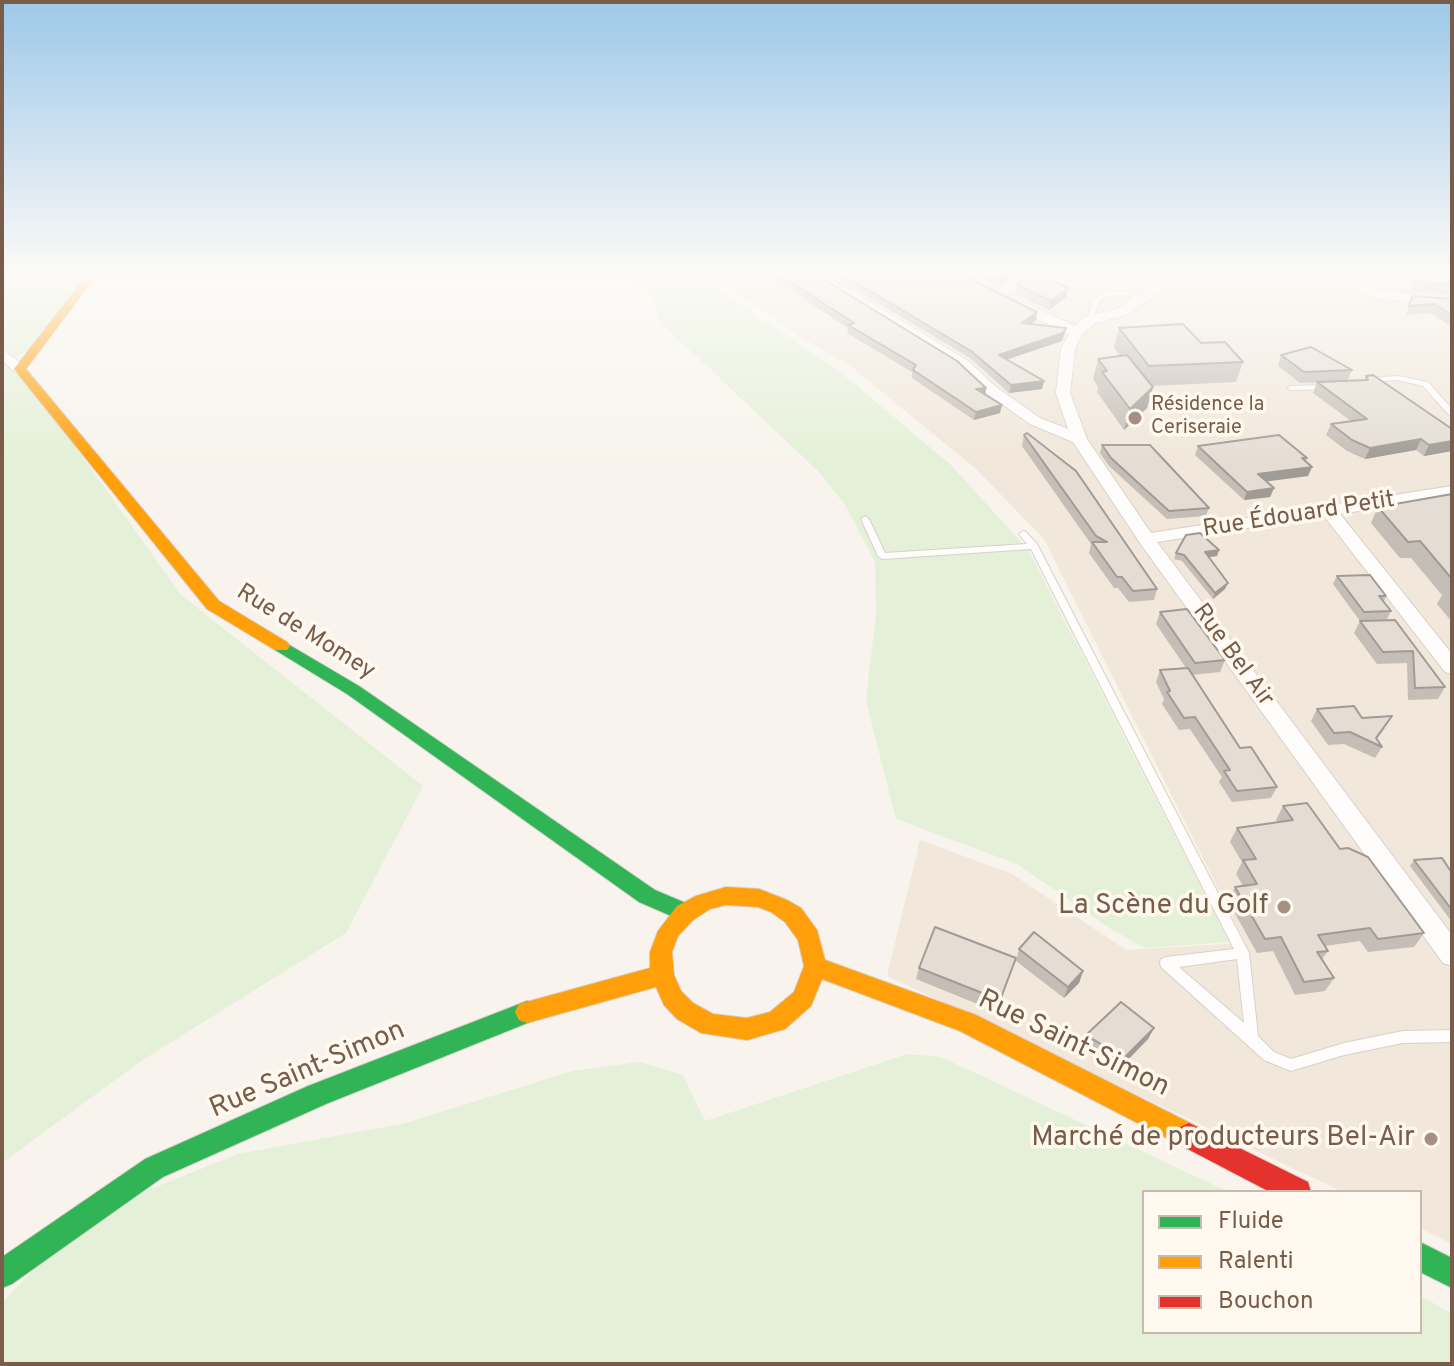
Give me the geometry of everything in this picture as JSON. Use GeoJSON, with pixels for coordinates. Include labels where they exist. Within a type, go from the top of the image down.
{"type":"FeatureCollection","features":[{"type":"Feature","properties":{"kind":"street"},"geometry":{"type":"LineString","coordinates":[[2,353],[20,369],[45,336]]}},
{"type":"Feature","properties":{"kind":"street"},"geometry":{"type":"LineString","coordinates":[[917,336],[963,364],[1035,421],[1079,439]]}},
{"type":"Feature","properties":{"kind":"street","name":"Rue Bel Air"},"geometry":{"type":"LineString","coordinates":[[1074,336],[1068,349],[1063,393],[1079,439],[1146,539],[1452,955]]}},
{"type":"Feature","properties":{"kind":"street","name":"Rue de Momey"},"geometry":{"type":"LineString","coordinates":[[20,369],[213,605],[353,690],[647,896],[685,913]]}},
{"type":"Feature","properties":{"kind":"street","name":"Rue Édouard Petit"},"geometry":{"type":"LineString","coordinates":[[1146,539],[1452,491]]}},
{"type":"Feature","properties":{"kind":"street"},"geometry":{"type":"LineString","coordinates":[[1330,512],[1452,667]]}},
{"type":"Feature","properties":{"kind":"street"},"geometry":{"type":"LineString","coordinates":[[726,896],[759,898],[793,915],[809,937],[815,966],[803,999],[777,1021],[747,1029],[709,1025],[685,1011],[672,998],[662,975],[661,952],[669,931],[685,913],[704,902],[726,896]]}},
{"type":"Feature","properties":{"kind":"street","name":"Rue Saint-Simon"},"geometry":{"type":"LineString","coordinates":[[815,966],[968,1023],[1294,1190]]}},
{"type":"Feature","properties":{"kind":"street","name":"Rue Saint-Simon"},"geometry":{"type":"LineString","coordinates":[[2,1274],[154,1168],[317,1095],[510,1017],[662,975]]}},
{"type":"Feature","properties":{"kind":"street"},"geometry":{"type":"LineString","coordinates":[[1422,1257],[1452,1274]]}},
{"type":"Feature","properties":{"kind":"lane"},"geometry":{"type":"LineString","coordinates":[[1355,383],[1398,378],[1425,384],[1452,413]]}},
{"type":"Feature","properties":{"kind":"lane"},"geometry":{"type":"LineString","coordinates":[[1291,388],[1343,387]]}},
{"type":"Feature","properties":{"kind":"lane"},"geometry":{"type":"LineString","coordinates":[[865,519],[882,556],[1034,546]]}},
{"type":"Feature","properties":{"kind":"lane"},"geometry":{"type":"LineString","coordinates":[[1023,534],[1034,546],[1243,953],[1252,1039]]}},
{"type":"Feature","properties":{"kind":"lane"},"geometry":{"type":"LineString","coordinates":[[1243,953],[1166,963],[1269,1056],[1291,1065],[1344,1049],[1403,1037],[1452,1036]]}},
{"type":"Feature","properties":{"kind":"shaded area"},"geometry":{"type":"Polygon","coordinates":[[[799,336],[1452,336],[1452,1244],[1422,1229],[1422,1190],[1339,1190],[887,976],[920,840],[1012,874],[1126,950],[1245,943],[1044,539],[975,468],[850,366],[799,336]]]}},
{"type":"Feature","properties":{"kind":"green space"},"geometry":{"type":"Polygon","coordinates":[[[2,336],[41,336],[33,346],[16,358],[2,351],[2,336]]]}},
{"type":"Feature","properties":{"kind":"green space"},"geometry":{"type":"Polygon","coordinates":[[[675,336],[787,336],[837,369],[952,466],[1029,551],[1229,942],[1145,948],[1111,929],[1017,864],[896,819],[866,701],[876,613],[875,562],[846,506],[819,472],[675,336]]]}},
{"type":"Feature","properties":{"kind":"green space"},"geometry":{"type":"Polygon","coordinates":[[[2,355],[20,369],[181,595],[423,786],[346,933],[141,1061],[2,1163],[2,355]]]}},
{"type":"Feature","properties":{"kind":"green space"},"geometry":{"type":"Polygon","coordinates":[[[907,1054],[941,1057],[1225,1190],[1142,1190],[1142,1334],[1422,1334],[1422,1297],[1452,1313],[1452,1364],[2,1364],[2,1303],[84,1216],[238,1154],[406,1123],[572,1071],[639,1062],[683,1075],[705,1121],[907,1054]]]}},
{"type":"Feature","properties":{"kind":"building"},"geometry":{"type":"Polygon","coordinates":[[[866,336],[916,336],[957,361],[986,388],[976,389],[1002,405],[976,412],[913,370],[916,365],[866,336]]]}},
{"type":"Feature","properties":{"kind":"building"},"geometry":{"type":"Polygon","coordinates":[[[945,336],[1055,336],[999,355],[1044,381],[1011,385],[971,351],[945,336]]]}},
{"type":"Feature","properties":{"kind":"building"},"geometry":{"type":"Polygon","coordinates":[[[1125,336],[1194,336],[1201,343],[1225,342],[1243,362],[1149,366],[1125,336]]]}},
{"type":"Feature","properties":{"kind":"building"},"geometry":{"type":"Polygon","coordinates":[[[1311,347],[1352,370],[1304,372],[1281,355],[1311,347]]]}},
{"type":"Feature","properties":{"kind":"building"},"geometry":{"type":"Polygon","coordinates":[[[1127,355],[1153,387],[1130,409],[1102,372],[1107,371],[1098,359],[1127,355]]]}},
{"type":"Feature","properties":{"kind":"building"},"geometry":{"type":"Polygon","coordinates":[[[1373,375],[1452,429],[1452,441],[1429,445],[1421,439],[1370,448],[1352,440],[1331,424],[1367,419],[1317,382],[1368,380],[1366,376],[1373,375]]]}},
{"type":"Feature","properties":{"kind":"building"},"geometry":{"type":"Polygon","coordinates":[[[1027,433],[1076,471],[1157,589],[1133,591],[1122,577],[1117,577],[1092,542],[1107,542],[1096,536],[1024,435],[1027,433]]]}},
{"type":"Feature","properties":{"kind":"building"},"geometry":{"type":"Polygon","coordinates":[[[1279,435],[1307,458],[1302,458],[1312,467],[1258,474],[1274,488],[1247,492],[1198,446],[1279,435]]]}},
{"type":"Feature","properties":{"kind":"building"},"geometry":{"type":"Polygon","coordinates":[[[1102,445],[1150,445],[1209,508],[1169,511],[1111,458],[1102,445]]]}},
{"type":"Feature","properties":{"kind":"building"},"geometry":{"type":"Polygon","coordinates":[[[1452,494],[1452,579],[1420,541],[1408,542],[1378,507],[1452,494]]]}},
{"type":"Feature","properties":{"kind":"building"},"geometry":{"type":"Polygon","coordinates":[[[1200,533],[1219,550],[1205,552],[1228,583],[1215,593],[1184,555],[1176,553],[1186,535],[1200,533]]]}},
{"type":"Feature","properties":{"kind":"building"},"geometry":{"type":"Polygon","coordinates":[[[1370,575],[1386,596],[1379,596],[1391,611],[1364,612],[1337,576],[1370,575]]]}},
{"type":"Feature","properties":{"kind":"building"},"geometry":{"type":"Polygon","coordinates":[[[1187,609],[1225,660],[1195,663],[1160,612],[1187,609]]]}},
{"type":"Feature","properties":{"kind":"building"},"geometry":{"type":"Polygon","coordinates":[[[1395,620],[1445,687],[1415,688],[1413,651],[1383,652],[1360,621],[1395,620]]]}},
{"type":"Feature","properties":{"kind":"building"},"geometry":{"type":"Polygon","coordinates":[[[1188,668],[1240,748],[1251,747],[1277,787],[1237,791],[1224,771],[1230,770],[1195,717],[1184,718],[1167,692],[1170,691],[1160,670],[1188,668]]]}},
{"type":"Feature","properties":{"kind":"building"},"geometry":{"type":"Polygon","coordinates":[[[1354,706],[1362,718],[1392,716],[1376,738],[1382,747],[1350,732],[1334,733],[1317,709],[1354,706]]]}},
{"type":"Feature","properties":{"kind":"building"},"geometry":{"type":"Polygon","coordinates":[[[1307,803],[1340,849],[1348,848],[1368,857],[1424,933],[1378,939],[1370,928],[1318,935],[1328,951],[1317,952],[1334,978],[1304,982],[1281,937],[1265,939],[1235,887],[1257,884],[1243,860],[1256,859],[1237,828],[1293,820],[1283,806],[1307,803]]]}},
{"type":"Feature","properties":{"kind":"building"},"geometry":{"type":"Polygon","coordinates":[[[1442,858],[1452,873],[1452,910],[1414,860],[1442,858]]]}},
{"type":"Feature","properties":{"kind":"building"},"geometry":{"type":"Polygon","coordinates":[[[935,927],[1016,958],[1000,1000],[919,968],[935,927]]]}},
{"type":"Feature","properties":{"kind":"building"},"geometry":{"type":"Polygon","coordinates":[[[1034,932],[1083,971],[1068,987],[1019,949],[1034,932]]]}},
{"type":"Feature","properties":{"kind":"building"},"geometry":{"type":"Polygon","coordinates":[[[1121,1002],[1154,1028],[1124,1058],[1086,1035],[1121,1002]]]}},
{"type":"Feature","properties":{"kind":"traffic: fast"},"geometry":{"type":"LineString","coordinates":[[281,646],[353,690],[647,896],[685,913]]}},
{"type":"Feature","properties":{"kind":"traffic: fast"},"geometry":{"type":"LineString","coordinates":[[2,1274],[154,1168],[317,1095],[527,1012]]}},
{"type":"Feature","properties":{"kind":"traffic: fast"},"geometry":{"type":"LineString","coordinates":[[1422,1257],[1452,1274]]}},
{"type":"Feature","properties":{"kind":"traffic: slow"},"geometry":{"type":"LineString","coordinates":[[45,336],[20,369],[213,605],[281,646]]}},
{"type":"Feature","properties":{"kind":"traffic: slow"},"geometry":{"type":"LineString","coordinates":[[726,896],[759,898],[779,906],[793,915],[809,937],[815,966],[803,999],[777,1021],[747,1029],[709,1025],[685,1011],[672,998],[662,975],[661,952],[669,931],[685,913],[704,902],[726,896]]}},
{"type":"Feature","properties":{"kind":"traffic: slow"},"geometry":{"type":"LineString","coordinates":[[815,966],[968,1023],[1189,1136]]}},
{"type":"Feature","properties":{"kind":"traffic: slow"},"geometry":{"type":"LineString","coordinates":[[527,1012],[662,975]]}},
{"type":"Feature","properties":{"kind":"traffic: jam"},"geometry":{"type":"LineString","coordinates":[[1189,1136],[1294,1190]]}},
{"type":"Feature","properties":{"kind":"place","name":"Résidence la Ceriseraie"},"geometry":{"type":"Point","coordinates":[1135,418]}},
{"type":"Feature","properties":{"kind":"place","name":"La Scène du Golf"},"geometry":{"type":"Point","coordinates":[1284,907]}},
{"type":"Feature","properties":{"kind":"place","name":"Marché de producteurs Bel-Air"},"geometry":{"type":"Point","coordinates":[1431,1139]}}]}
